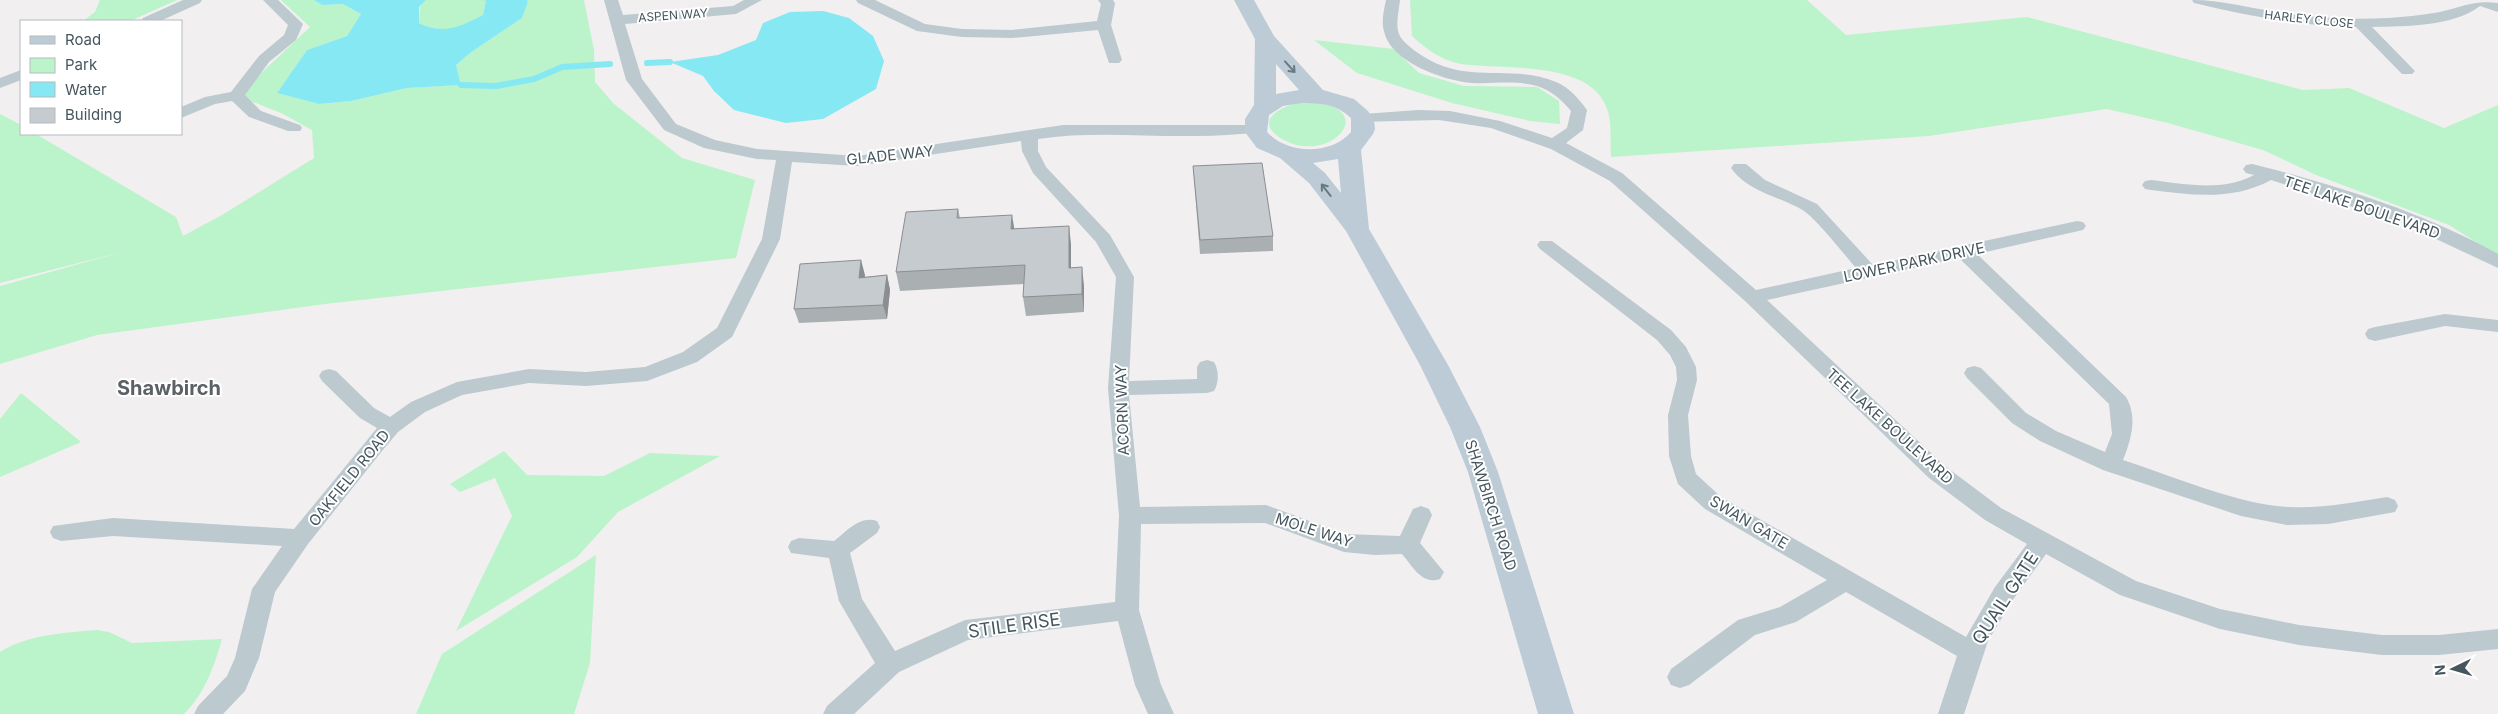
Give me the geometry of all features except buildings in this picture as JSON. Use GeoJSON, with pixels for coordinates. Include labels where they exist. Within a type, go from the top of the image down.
{"type":"FeatureCollection","features":[{"type":"Feature","properties":{"kind":"main road"},"geometry":{"type":"LineString","coordinates":[[1244,0],[1265,39],[1316,96]]}},
{"type":"Feature","properties":{"kind":"main road"},"geometry":{"type":"LineString","coordinates":[[1265,39],[1265,107]]}},
{"type":"Feature","properties":{"kind":"main road"},"geometry":{"type":"LineString","coordinates":[[1316,96],[1329,98],[1350,106],[1363,119],[1364,130],[1360,140],[1349,148],[1321,156],[1289,154],[1265,143],[1258,136],[1255,128],[1259,114],[1265,107],[1288,98],[1316,96]]}},
{"type":"Feature","properties":{"kind":"main road","name":"SHAWBIRCH ROAD"},"geometry":{"type":"LineString","coordinates":[[1349,148],[1357,229]]}},
{"type":"Feature","properties":{"kind":"main road","name":"SHAWBIRCH ROAD"},"geometry":{"type":"LineString","coordinates":[[1289,154],[1317,178],[1357,229],[1434,365],[1465,427],[1483,472],[1556,714]]}},
{"type":"Feature","properties":{"kind":"street"},"geometry":{"type":"LineString","coordinates":[[150,20],[195,0]]}},
{"type":"Feature","properties":{"kind":"street"},"geometry":{"type":"LineString","coordinates":[[182,113],[210,100],[236,96],[264,59],[291,37],[296,24],[270,0]]}},
{"type":"Feature","properties":{"kind":"street","name":"GLADE WAY"},"geometry":{"type":"LineString","coordinates":[[612,0],[634,80],[670,127],[710,144],[757,154],[858,161],[980,144],[1029,134],[1098,129],[1198,131],[1255,128]]}},
{"type":"Feature","properties":{"kind":"street","name":"ASPEN WAY"},"geometry":{"type":"LineString","coordinates":[[618,20],[736,10],[755,0]]}},
{"type":"Feature","properties":{"kind":"street"},"geometry":{"type":"LineString","coordinates":[[863,0],[922,28],[962,33],[1012,34],[1104,25]]}},
{"type":"Feature","properties":{"kind":"street"},"geometry":{"type":"LineString","coordinates":[[1105,0],[1108,3],[1104,25],[1114,60]]}},
{"type":"Feature","properties":{"kind":"street"},"geometry":{"type":"LineString","coordinates":[[1393,0],[1391,31],[1398,43],[1420,61],[1452,75],[1534,80],[1554,87],[1570,97],[1579,110],[1575,130],[1555,143]]}},
{"type":"Feature","properties":{"kind":"street","name":"HARLEY CLOSE"},"geometry":{"type":"LineString","coordinates":[[2199,0],[2293,24],[2361,24],[2450,16],[2478,0],[2498,8]]}},
{"type":"Feature","properties":{"kind":"street","name":"HARLEY CLOSE"},"geometry":{"type":"LineString","coordinates":[[2361,24],[2407,71]]}},
{"type":"Feature","properties":{"kind":"street"},"geometry":{"type":"LineString","coordinates":[[0,82],[20,75]]}},
{"type":"Feature","properties":{"kind":"street"},"geometry":{"type":"LineString","coordinates":[[236,96],[255,114],[294,128]]}},
{"type":"Feature","properties":{"kind":"street","name":"TEE LAKE BOULEVARD"},"geometry":{"type":"LineString","coordinates":[[1363,119],[1449,116],[1491,124],[1555,143],[1616,178],[1752,296],[1937,472],[1993,514],[2128,588],[2220,619],[2299,635],[2382,645],[2438,645],[2498,639]]}},
{"type":"Feature","properties":{"kind":"street","name":"ACORN WAY"},"geometry":{"type":"LineString","coordinates":[[1029,134],[1030,151],[1039,169],[1104,239],[1125,277],[1118,388],[1130,516],[1127,610],[1148,685],[1161,714]]}},
{"type":"Feature","properties":{"kind":"street","name":"OAKFIELD ROAD"},"geometry":{"type":"LineString","coordinates":[[207,714],[236,683],[247,658],[264,589],[300,538],[374,445],[391,427],[418,407],[457,389],[529,376],[586,379],[647,374],[690,357],[725,332],[768,244],[782,165],[786,157]]}},
{"type":"Feature","properties":{"kind":"street"},"geometry":{"type":"LineString","coordinates":[[1740,168],[1759,184],[1811,208],[1869,271]]}},
{"type":"Feature","properties":{"kind":"street","name":"TEE LAKE BOULEVARD"},"geometry":{"type":"LineString","coordinates":[[2151,185],[2200,191],[2232,190],[2252,185],[2260,172],[2357,201],[2439,232],[2498,262]]}},
{"type":"Feature","properties":{"kind":"street","name":"LOWER PARK DRIVE"},"geometry":{"type":"LineString","coordinates":[[1752,296],[2077,226]]}},
{"type":"Feature","properties":{"kind":"street","name":"SWAN GATE"},"geometry":{"type":"LineString","coordinates":[[1546,245],[1664,335],[1679,352],[1686,367],[1687,380],[1678,415],[1680,456],[1686,478],[1713,503],[1971,652]]}},
{"type":"Feature","properties":{"kind":"street"},"geometry":{"type":"LineString","coordinates":[[1963,251],[2119,402],[2123,434],[2111,464]]}},
{"type":"Feature","properties":{"kind":"street"},"geometry":{"type":"LineString","coordinates":[[2375,334],[2445,320],[2498,326]]}},
{"type":"Feature","properties":{"kind":"street"},"geometry":{"type":"LineString","coordinates":[[1118,388],[1207,386],[1207,367]]}},
{"type":"Feature","properties":{"kind":"street"},"geometry":{"type":"LineString","coordinates":[[1974,374],[2019,418],[2048,436],[2111,464],[2241,507],[2287,516],[2328,515],[2387,506]]}},
{"type":"Feature","properties":{"kind":"street"},"geometry":{"type":"LineString","coordinates":[[329,376],[367,413],[391,427]]}},
{"type":"Feature","properties":{"kind":"street","name":"MOLE WAY"},"geometry":{"type":"LineString","coordinates":[[1130,516],[1266,514],[1344,542],[1375,546],[1408,545]]}},
{"type":"Feature","properties":{"kind":"street"},"geometry":{"type":"LineString","coordinates":[[1422,515],[1408,545],[1432,572]]}},
{"type":"Feature","properties":{"kind":"street"},"geometry":{"type":"LineString","coordinates":[[61,532],[114,527],[300,538]]}},
{"type":"Feature","properties":{"kind":"street"},"geometry":{"type":"LineString","coordinates":[[799,547],[838,550],[869,527]]}},
{"type":"Feature","properties":{"kind":"street","name":"QUAIL GATE"},"geometry":{"type":"LineString","coordinates":[[1951,714],[1971,652],[2024,563],[2043,541]]}},
{"type":"Feature","properties":{"kind":"street"},"geometry":{"type":"LineString","coordinates":[[838,550],[850,601],[890,664]]}},
{"type":"Feature","properties":{"kind":"street"},"geometry":{"type":"LineString","coordinates":[[1680,677],[1747,627],[1787,615],[1810,603],[1847,579]]}},
{"type":"Feature","properties":{"kind":"street","name":"STILE RISE"},"geometry":{"type":"LineString","coordinates":[[836,714],[890,664],[965,630],[1127,610]]}},
{"type":"Feature","properties":{"kind":"green space"},"geometry":{"type":"Polygon","coordinates":[[[100,0],[177,0],[132,20],[84,20],[95,12],[100,0]]]}},
{"type":"Feature","properties":{"kind":"green space"},"geometry":{"type":"Polygon","coordinates":[[[281,0],[314,0],[322,5],[343,4],[361,14],[347,36],[307,50],[277,93],[319,104],[351,101],[407,88],[461,85],[456,65],[470,53],[522,18],[527,0],[584,0],[594,50],[595,82],[613,103],[682,158],[755,180],[736,258],[325,304],[97,335],[0,364],[0,286],[122,252],[0,283],[0,114],[20,124],[20,135],[38,135],[176,217],[183,236],[222,215],[314,158],[312,130],[281,113],[243,98],[256,78],[310,27],[281,0]]]}},
{"type":"Feature","properties":{"kind":"green space"},"geometry":{"type":"Polygon","coordinates":[[[426,0],[486,1],[483,15],[459,26],[437,29],[419,23],[420,6],[426,0]]]}},
{"type":"Feature","properties":{"kind":"green space"},"geometry":{"type":"Polygon","coordinates":[[[1410,0],[1807,0],[1846,35],[2027,17],[2303,90],[2349,88],[2444,128],[2498,105],[2498,256],[2449,225],[2316,175],[2263,150],[2168,123],[2107,109],[1929,136],[1611,157],[1608,112],[1599,95],[1585,83],[1566,75],[1544,70],[1461,64],[1440,57],[1428,50],[1412,36],[1410,0]]]}},
{"type":"Feature","properties":{"kind":"green space"},"geometry":{"type":"Polygon","coordinates":[[[1314,40],[1394,49],[1419,73],[1464,86],[1537,87],[1559,101],[1560,124],[1530,121],[1452,103],[1357,73],[1314,40]]]}},
{"type":"Feature","properties":{"kind":"green space"},"geometry":{"type":"Polygon","coordinates":[[[1301,102],[1327,105],[1341,112],[1346,121],[1342,131],[1332,140],[1318,145],[1301,146],[1282,139],[1273,132],[1270,120],[1278,111],[1301,102]]]}},
{"type":"Feature","properties":{"kind":"green space"},"geometry":{"type":"Polygon","coordinates":[[[21,393],[81,442],[0,477],[0,419],[21,393]]]}},
{"type":"Feature","properties":{"kind":"green space"},"geometry":{"type":"Polygon","coordinates":[[[504,451],[527,475],[604,476],[650,453],[720,456],[618,512],[577,557],[456,631],[512,516],[495,478],[460,492],[450,484],[504,451]]]}},
{"type":"Feature","properties":{"kind":"green space"},"geometry":{"type":"Polygon","coordinates":[[[596,555],[590,663],[574,714],[416,714],[442,654],[596,555]]]}},
{"type":"Feature","properties":{"kind":"green space"},"geometry":{"type":"Polygon","coordinates":[[[97,630],[109,632],[132,643],[222,639],[208,679],[198,697],[184,714],[0,714],[0,652],[23,641],[35,638],[97,630]]]}},
{"type":"Feature","properties":{"kind":"water"},"geometry":{"type":"Polygon","coordinates":[[[314,0],[426,0],[419,7],[419,23],[428,27],[444,29],[459,26],[483,15],[486,1],[483,0],[527,0],[528,2],[522,18],[470,53],[456,65],[461,85],[407,88],[351,101],[319,104],[277,93],[307,50],[347,36],[361,14],[343,4],[322,5],[314,0]]]}},
{"type":"Feature","properties":{"kind":"water"},"geometry":{"type":"Polygon","coordinates":[[[823,11],[849,18],[873,36],[884,61],[876,89],[823,119],[786,123],[734,110],[714,91],[703,76],[670,62],[718,55],[756,40],[763,23],[790,12],[823,11]]]}},
{"type":"Feature","properties":{"kind":"waterway"},"geometry":{"type":"LineString","coordinates":[[647,63],[670,62]]}},
{"type":"Feature","properties":{"kind":"waterway"},"geometry":{"type":"LineString","coordinates":[[461,85],[496,86],[534,79],[562,67],[610,64]]}},
{"type":"Feature","properties":{"kind":"district","name":"Shawbirch"},"geometry":{"type":"Point","coordinates":[169,388]}}]}
